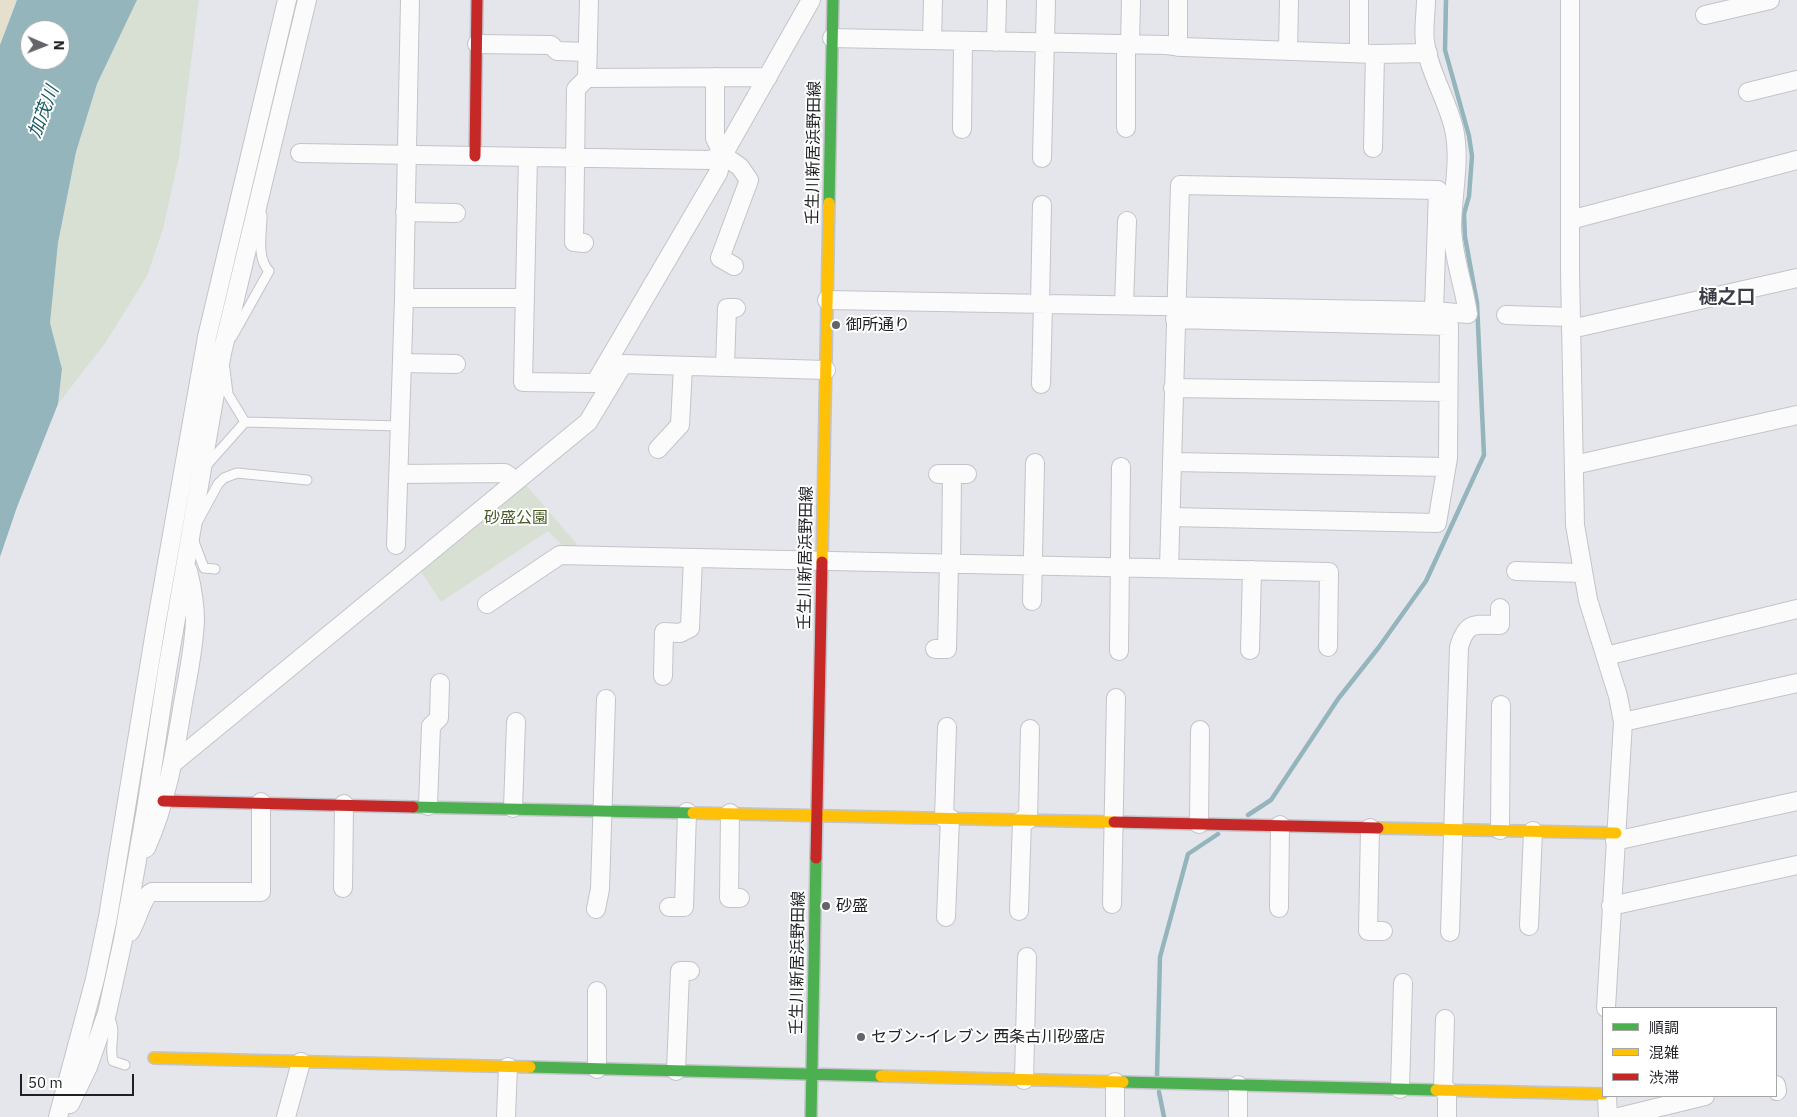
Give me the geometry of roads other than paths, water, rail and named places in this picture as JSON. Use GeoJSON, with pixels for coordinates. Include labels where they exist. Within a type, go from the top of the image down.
{"type":"FeatureCollection","features":[{"type":"Feature","properties":{"kind":"street"},"geometry":{"type":"LineString","coordinates":[[63,1113],[96,979],[108,917],[155,631],[207,337],[287,0]]}},
{"type":"Feature","properties":{"kind":"street"},"geometry":{"type":"LineString","coordinates":[[63,1113],[88,1068],[107,1013],[136,866],[222,353],[307,0]]}},
{"type":"Feature","properties":{"kind":"street"},"geometry":{"type":"LineString","coordinates":[[396,545],[404,298],[410,0]]}},
{"type":"Feature","properties":{"kind":"street"},"geometry":{"type":"LineString","coordinates":[[475,156],[477,0]]}},
{"type":"Feature","properties":{"kind":"street"},"geometry":{"type":"LineString","coordinates":[[584,243],[574,242],[576,89],[587,78],[589,0]]}},
{"type":"Feature","properties":{"kind":"street"},"geometry":{"type":"LineString","coordinates":[[172,764],[512,478],[588,422],[614,366],[718,173],[723,155],[811,0]]}},
{"type":"Feature","properties":{"kind":"street","name":"壬生川新居浜野田線"},"geometry":{"type":"LineString","coordinates":[[811,1117],[833,0]]}},
{"type":"Feature","properties":{"kind":"street"},"geometry":{"type":"LineString","coordinates":[[932,40],[933,0]]}},
{"type":"Feature","properties":{"kind":"street"},"geometry":{"type":"LineString","coordinates":[[996,42],[997,0]]}},
{"type":"Feature","properties":{"kind":"street"},"geometry":{"type":"LineString","coordinates":[[1042,158],[1046,0]]}},
{"type":"Feature","properties":{"kind":"street"},"geometry":{"type":"LineString","coordinates":[[1126,128],[1131,0]]}},
{"type":"Feature","properties":{"kind":"street"},"geometry":{"type":"LineString","coordinates":[[1178,0],[1178,47]]}},
{"type":"Feature","properties":{"kind":"street"},"geometry":{"type":"LineString","coordinates":[[1288,51],[1289,0]]}},
{"type":"Feature","properties":{"kind":"street"},"geometry":{"type":"LineString","coordinates":[[1359,0],[1367,53],[1373,148]]}},
{"type":"Feature","properties":{"kind":"street"},"geometry":{"type":"LineString","coordinates":[[1402,317],[1434,311],[1468,314],[1465,292],[1454,248],[1452,227],[1456,185],[1454,129],[1425,42],[1426,0]]}},
{"type":"Feature","properties":{"kind":"street"},"geometry":{"type":"LineString","coordinates":[[1570,0],[1570,220],[1575,525],[1588,600],[1620,703],[1622,722],[1606,1007]]}},
{"type":"Feature","properties":{"kind":"street"},"geometry":{"type":"LineString","coordinates":[[1705,15],[1770,0]]}},
{"type":"Feature","properties":{"kind":"street"},"geometry":{"type":"LineString","coordinates":[[832,38],[1128,44],[1367,53],[1428,53]]}},
{"type":"Feature","properties":{"kind":"street"},"geometry":{"type":"LineString","coordinates":[[962,129],[963,41]]}},
{"type":"Feature","properties":{"kind":"street"},"geometry":{"type":"LineString","coordinates":[[477,44],[551,45],[558,51],[588,52]]}},
{"type":"Feature","properties":{"kind":"street"},"geometry":{"type":"LineString","coordinates":[[715,77],[714,138],[723,155],[740,166],[749,180],[720,258],[734,266]]}},
{"type":"Feature","properties":{"kind":"street"},"geometry":{"type":"LineString","coordinates":[[587,78],[768,77]]}},
{"type":"Feature","properties":{"kind":"street"},"geometry":{"type":"LineString","coordinates":[[1748,92],[1797,80]]}},
{"type":"Feature","properties":{"kind":"street"},"geometry":{"type":"LineString","coordinates":[[300,152],[710,160],[723,155]]}},
{"type":"Feature","properties":{"kind":"street"},"geometry":{"type":"LineString","coordinates":[[528,156],[523,382],[595,382],[614,366],[624,364],[826,370]]}},
{"type":"Feature","properties":{"kind":"street"},"geometry":{"type":"LineString","coordinates":[[1570,220],[1797,160]]}},
{"type":"Feature","properties":{"kind":"street"},"geometry":{"type":"LineString","coordinates":[[1169,568],[1180,185],[1438,190],[1434,311]]}},
{"type":"Feature","properties":{"kind":"street"},"geometry":{"type":"LineString","coordinates":[[1041,384],[1042,205]]}},
{"type":"Feature","properties":{"kind":"street"},"geometry":{"type":"LineString","coordinates":[[405,212],[456,213]]}},
{"type":"Feature","properties":{"kind":"street"},"geometry":{"type":"LineString","coordinates":[[1124,306],[1127,221]]}},
{"type":"Feature","properties":{"kind":"street"},"geometry":{"type":"LineString","coordinates":[[1506,316],[1571,323],[1797,278]]}},
{"type":"Feature","properties":{"kind":"street"},"geometry":{"type":"LineString","coordinates":[[404,298],[525,298]]}},
{"type":"Feature","properties":{"kind":"street"},"geometry":{"type":"LineString","coordinates":[[827,300],[1124,306],[1175,313],[1402,317],[1449,326],[1446,466],[1437,523],[1171,517]]}},
{"type":"Feature","properties":{"kind":"street"},"geometry":{"type":"LineString","coordinates":[[726,367],[727,308],[736,308]]}},
{"type":"Feature","properties":{"kind":"street"},"geometry":{"type":"LineString","coordinates":[[402,363],[456,364]]}},
{"type":"Feature","properties":{"kind":"street"},"geometry":{"type":"LineString","coordinates":[[658,449],[680,425],[683,366]]}},
{"type":"Feature","properties":{"kind":"street"},"geometry":{"type":"LineString","coordinates":[[1174,388],[1448,392]]}},
{"type":"Feature","properties":{"kind":"street"},"geometry":{"type":"LineString","coordinates":[[1574,465],[1797,414]]}},
{"type":"Feature","properties":{"kind":"street"},"geometry":{"type":"LineString","coordinates":[[1172,462],[1446,466]]}},
{"type":"Feature","properties":{"kind":"street"},"geometry":{"type":"LineString","coordinates":[[1032,601],[1035,463]]}},
{"type":"Feature","properties":{"kind":"street"},"geometry":{"type":"LineString","coordinates":[[1119,651],[1121,467]]}},
{"type":"Feature","properties":{"kind":"street"},"geometry":{"type":"LineString","coordinates":[[399,474],[512,478]]}},
{"type":"Feature","properties":{"kind":"street"},"geometry":{"type":"LineString","coordinates":[[935,649],[947,649],[953,474]]}},
{"type":"Feature","properties":{"kind":"street"},"geometry":{"type":"LineString","coordinates":[[487,604],[560,555],[1329,572],[1328,647]]}},
{"type":"Feature","properties":{"kind":"street"},"geometry":{"type":"LineString","coordinates":[[663,676],[664,632],[680,632],[690,628],[693,558]]}},
{"type":"Feature","properties":{"kind":"street"},"geometry":{"type":"LineString","coordinates":[[136,866],[142,858],[152,836],[163,801],[172,764],[190,666],[195,620],[193,592],[186,563]]}},
{"type":"Feature","properties":{"kind":"street"},"geometry":{"type":"LineString","coordinates":[[1250,650],[1252,570]]}},
{"type":"Feature","properties":{"kind":"street"},"geometry":{"type":"LineString","coordinates":[[1516,571],[1582,573]]}},
{"type":"Feature","properties":{"kind":"street"},"geometry":{"type":"LineString","coordinates":[[1450,932],[1459,647],[1466,630],[1472,626],[1500,625],[1500,608]]}},
{"type":"Feature","properties":{"kind":"street"},"geometry":{"type":"LineString","coordinates":[[1606,656],[1797,609]]}},
{"type":"Feature","properties":{"kind":"street"},"geometry":{"type":"LineString","coordinates":[[428,806],[431,726],[439,718],[440,683]]}},
{"type":"Feature","properties":{"kind":"street"},"geometry":{"type":"LineString","coordinates":[[1622,722],[1797,684]]}},
{"type":"Feature","properties":{"kind":"street"},"geometry":{"type":"LineString","coordinates":[[596,909],[600,889],[606,698]]}},
{"type":"Feature","properties":{"kind":"street"},"geometry":{"type":"LineString","coordinates":[[1112,904],[1116,698]]}},
{"type":"Feature","properties":{"kind":"street"},"geometry":{"type":"LineString","coordinates":[[1500,830],[1501,706]]}},
{"type":"Feature","properties":{"kind":"street"},"geometry":{"type":"LineString","coordinates":[[513,808],[516,722]]}},
{"type":"Feature","properties":{"kind":"street"},"geometry":{"type":"LineString","coordinates":[[946,917],[947,727]]}},
{"type":"Feature","properties":{"kind":"street"},"geometry":{"type":"LineString","coordinates":[[1019,911],[1030,729]]}},
{"type":"Feature","properties":{"kind":"street"},"geometry":{"type":"LineString","coordinates":[[1199,824],[1200,730]]}},
{"type":"Feature","properties":{"kind":"street"},"geometry":{"type":"LineString","coordinates":[[163,801],[1500,830],[1616,837],[1797,801]]}},
{"type":"Feature","properties":{"kind":"street"},"geometry":{"type":"LineString","coordinates":[[122,940],[131,930],[148,893],[261,892],[261,802]]}},
{"type":"Feature","properties":{"kind":"street"},"geometry":{"type":"LineString","coordinates":[[343,888],[344,804]]}},
{"type":"Feature","properties":{"kind":"street"},"geometry":{"type":"LineString","coordinates":[[669,906],[684,907],[687,812]]}},
{"type":"Feature","properties":{"kind":"street"},"geometry":{"type":"LineString","coordinates":[[730,813],[729,898],[740,898]]}},
{"type":"Feature","properties":{"kind":"street"},"geometry":{"type":"LineString","coordinates":[[1279,908],[1280,825]]}},
{"type":"Feature","properties":{"kind":"street"},"geometry":{"type":"LineString","coordinates":[[1370,828],[1368,931],[1383,932]]}},
{"type":"Feature","properties":{"kind":"street"},"geometry":{"type":"LineString","coordinates":[[1529,926],[1533,831]]}},
{"type":"Feature","properties":{"kind":"street"},"geometry":{"type":"LineString","coordinates":[[1611,906],[1797,865]]}},
{"type":"Feature","properties":{"kind":"street"},"geometry":{"type":"LineString","coordinates":[[1024,1080],[1027,957]]}},
{"type":"Feature","properties":{"kind":"street"},"geometry":{"type":"LineString","coordinates":[[676,1071],[680,971],[690,971]]}},
{"type":"Feature","properties":{"kind":"street"},"geometry":{"type":"LineString","coordinates":[[1400,1089],[1403,982]]}},
{"type":"Feature","properties":{"kind":"street"},"geometry":{"type":"LineString","coordinates":[[597,991],[597,1069]]}},
{"type":"Feature","properties":{"kind":"street"},"geometry":{"type":"LineString","coordinates":[[1445,1019],[1446,1117]]}},
{"type":"Feature","properties":{"kind":"street"},"geometry":{"type":"LineString","coordinates":[[154,1058],[1602,1094]]}},
{"type":"Feature","properties":{"kind":"street"},"geometry":{"type":"LineString","coordinates":[[286,1117],[301,1062]]}},
{"type":"Feature","properties":{"kind":"street"},"geometry":{"type":"LineString","coordinates":[[506,1117],[508,1067]]}},
{"type":"Feature","properties":{"kind":"street"},"geometry":{"type":"LineString","coordinates":[[1115,1082],[1115,1117]]}},
{"type":"Feature","properties":{"kind":"street"},"geometry":{"type":"LineString","coordinates":[[1238,1085],[1238,1117]]}},
{"type":"Feature","properties":{"kind":"street"},"geometry":{"type":"LineString","coordinates":[[1607,1097],[1608,1117]]}},
{"type":"Feature","properties":{"kind":"street"},"geometry":{"type":"LineString","coordinates":[[1619,1117],[1701,1097]]}},
{"type":"Feature","properties":{"kind":"lane"},"geometry":{"type":"LineString","coordinates":[[245,422],[228,394],[222,353],[270,272],[264,266],[261,258],[263,182]]}},
{"type":"Feature","properties":{"kind":"lane"},"geometry":{"type":"LineString","coordinates":[[245,422],[400,426]]}},
{"type":"Feature","properties":{"kind":"lane"},"geometry":{"type":"LineString","coordinates":[[202,471],[245,422]]}},
{"type":"Feature","properties":{"kind":"lane"},"geometry":{"type":"LineString","coordinates":[[215,569],[204,568],[191,534],[218,484],[224,478],[237,473],[307,480]]}},
{"type":"Feature","properties":{"kind":"lane"},"geometry":{"type":"LineString","coordinates":[[107,1013],[112,1021],[114,1030],[111,1054],[113,1061],[125,1065]]}},
{"type":"Feature","properties":{"kind":"water","name":"加茂川"},"geometry":{"type":"Polygon","coordinates":[[[17,0],[137,0],[97,84],[76,152],[58,243],[50,323],[62,369],[58,404],[17,507],[0,557],[0,45],[17,0]]]}},
{"type":"Feature","properties":{"kind":"waterway"},"geometry":{"type":"LineString","coordinates":[[1248,815],[1271,800],[1338,699],[1379,647],[1426,581],[1484,455],[1477,303],[1465,237],[1464,214],[1469,196],[1472,156],[1469,136],[1445,50],[1446,0]]}},
{"type":"Feature","properties":{"kind":"waterway"},"geometry":{"type":"LineString","coordinates":[[1157,1076],[1160,957],[1188,854],[1218,834]]}},
{"type":"Feature","properties":{"kind":"waterway"},"geometry":{"type":"LineString","coordinates":[[1159,1092],[1164,1117]]}},
{"type":"Feature","properties":{"kind":"place","name":"御所通り"},"geometry":{"type":"Point","coordinates":[836,325]}},
{"type":"Feature","properties":{"kind":"place","name":"砂盛"},"geometry":{"type":"Point","coordinates":[826,906]}},
{"type":"Feature","properties":{"kind":"place","name":"セブン-イレブン 西条古川砂盛店"},"geometry":{"type":"Point","coordinates":[861,1037]}},
{"type":"Feature","properties":{"kind":"district","name":"樋之口"},"geometry":{"type":"Point","coordinates":[1727,298]}},
{"type":"Feature","properties":{"kind":"park label","name":"砂盛公園"},"geometry":{"type":"Point","coordinates":[516,518]}}]}
